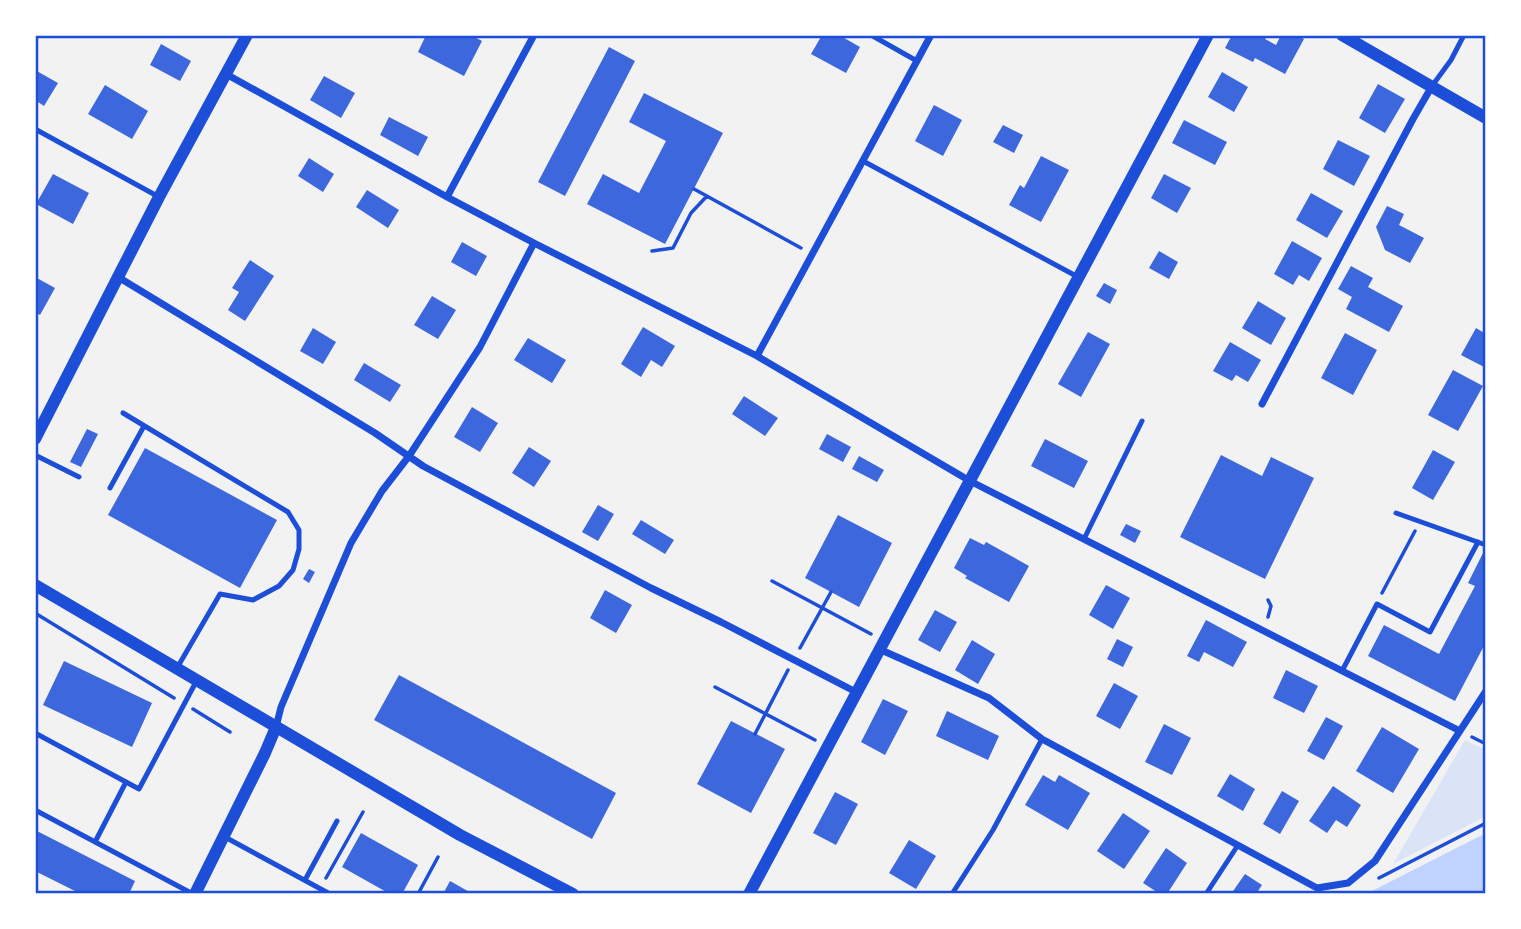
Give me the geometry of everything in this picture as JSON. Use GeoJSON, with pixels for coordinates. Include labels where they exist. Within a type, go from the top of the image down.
{"type":"FeatureCollection","features":[{"type":"Feature","properties":{"kind":"street"},"geometry":{"type":"LineString","coordinates":[[35,439],[159,197],[247,35]]}},
{"type":"Feature","properties":{"kind":"street"},"geometry":{"type":"LineString","coordinates":[[447,197],[534,35]]}},
{"type":"Feature","properties":{"kind":"street"},"geometry":{"type":"LineString","coordinates":[[757,356],[931,35]]}},
{"type":"Feature","properties":{"kind":"street"},"geometry":{"type":"LineString","coordinates":[[749,894],[1208,35]]}},
{"type":"Feature","properties":{"kind":"street"},"geometry":{"type":"LineString","coordinates":[[1342,35],[1486,118]]}},
{"type":"Feature","properties":{"kind":"street"},"geometry":{"type":"LineString","coordinates":[[226,74],[447,197],[757,356],[970,481],[1461,731]]}},
{"type":"Feature","properties":{"kind":"street"},"geometry":{"type":"LineString","coordinates":[[1262,404],[1432,86]]}},
{"type":"Feature","properties":{"kind":"street"},"geometry":{"type":"LineString","coordinates":[[194,894],[265,753],[281,708],[351,543],[382,491],[409,456],[480,347],[534,243]]}},
{"type":"Feature","properties":{"kind":"street"},"geometry":{"type":"LineString","coordinates":[[118,277],[376,433],[423,466],[651,588],[856,692]]}},
{"type":"Feature","properties":{"kind":"street"},"geometry":{"type":"LineString","coordinates":[[35,585],[460,835],[573,894]]}},
{"type":"Feature","properties":{"kind":"street"},"geometry":{"type":"LineString","coordinates":[[879,649],[989,698],[1042,739],[1317,888],[1348,883],[1375,861],[1486,691]]}},
{"type":"Feature","properties":{"kind":"lane"},"geometry":{"type":"LineString","coordinates":[[871,35],[917,61]]}},
{"type":"Feature","properties":{"kind":"lane"},"geometry":{"type":"LineString","coordinates":[[1432,86],[1451,60],[1464,35]]}},
{"type":"Feature","properties":{"kind":"lane"},"geometry":{"type":"LineString","coordinates":[[35,129],[159,197]]}},
{"type":"Feature","properties":{"kind":"lane"},"geometry":{"type":"LineString","coordinates":[[863,161],[1079,277]]}},
{"type":"Feature","properties":{"kind":"lane"},"geometry":{"type":"LineString","coordinates":[[123,413],[288,512],[299,530],[299,549],[293,570],[279,586],[253,600],[220,594],[177,668]]}},
{"type":"Feature","properties":{"kind":"lane"},"geometry":{"type":"LineString","coordinates":[[1084,539],[1142,421]]}},
{"type":"Feature","properties":{"kind":"lane"},"geometry":{"type":"LineString","coordinates":[[110,488],[144,425]]}},
{"type":"Feature","properties":{"kind":"lane"},"geometry":{"type":"LineString","coordinates":[[35,455],[79,478]]}},
{"type":"Feature","properties":{"kind":"lane"},"geometry":{"type":"LineString","coordinates":[[1396,513],[1486,545]]}},
{"type":"Feature","properties":{"kind":"lane"},"geometry":{"type":"LineString","coordinates":[[1342,671],[1377,604],[1430,632],[1478,541]]}},
{"type":"Feature","properties":{"kind":"lane"},"geometry":{"type":"LineString","coordinates":[[35,733],[139,789],[197,680]]}},
{"type":"Feature","properties":{"kind":"lane"},"geometry":{"type":"LineString","coordinates":[[952,894],[993,830],[1042,739]]}},
{"type":"Feature","properties":{"kind":"lane"},"geometry":{"type":"LineString","coordinates":[[95,842],[126,782]]}},
{"type":"Feature","properties":{"kind":"lane"},"geometry":{"type":"LineString","coordinates":[[35,810],[194,894]]}},
{"type":"Feature","properties":{"kind":"lane"},"geometry":{"type":"LineString","coordinates":[[305,880],[337,821]]}},
{"type":"Feature","properties":{"kind":"lane"},"geometry":{"type":"LineString","coordinates":[[223,836],[330,894]]}},
{"type":"Feature","properties":{"kind":"lane"},"geometry":{"type":"LineString","coordinates":[[1206,894],[1238,845]]}},
{"type":"Feature","properties":{"kind":"path"},"geometry":{"type":"LineString","coordinates":[[694,189],[812,254]]}},
{"type":"Feature","properties":{"kind":"path"},"geometry":{"type":"LineString","coordinates":[[652,251],[673,248],[691,213],[707,196]]}},
{"type":"Feature","properties":{"kind":"path"},"geometry":{"type":"LineString","coordinates":[[1377,604],[1420,521]]}},
{"type":"Feature","properties":{"kind":"path"},"geometry":{"type":"LineString","coordinates":[[772,581],[871,634]]}},
{"type":"Feature","properties":{"kind":"path"},"geometry":{"type":"LineString","coordinates":[[755,734],[831,592]]}},
{"type":"Feature","properties":{"kind":"path"},"geometry":{"type":"LineString","coordinates":[[1268,600],[1271,607],[1268,617]]}},
{"type":"Feature","properties":{"kind":"path"},"geometry":{"type":"LineString","coordinates":[[35,613],[230,732]]}},
{"type":"Feature","properties":{"kind":"path"},"geometry":{"type":"LineString","coordinates":[[715,687],[817,741]]}},
{"type":"Feature","properties":{"kind":"path"},"geometry":{"type":"LineString","coordinates":[[325,880],[363,812]]}},
{"type":"Feature","properties":{"kind":"path"},"geometry":{"type":"LineString","coordinates":[[1370,882],[1486,823]]}},
{"type":"Feature","properties":{"kind":"path"},"geometry":{"type":"LineString","coordinates":[[418,894],[438,857]]}},
{"type":"Feature","properties":{"kind":"shaded area"},"geometry":{"type":"Polygon","coordinates":[[[1465,740],[1486,750],[1486,816],[1393,864],[1465,740]]]}},
{"type":"Feature","properties":{"kind":"water"},"geometry":{"type":"Polygon","coordinates":[[[1486,833],[1486,894],[1366,894],[1486,833]]]}},
{"type":"Feature","properties":{"kind":"building"},"geometry":{"type":"Polygon","coordinates":[[[426,35],[471,35],[482,41],[464,76],[418,52],[426,35]]]}},
{"type":"Feature","properties":{"kind":"building"},"geometry":{"type":"Polygon","coordinates":[[[822,35],[839,35],[860,47],[846,73],[811,54],[822,35]]]}},
{"type":"Feature","properties":{"kind":"building"},"geometry":{"type":"Polygon","coordinates":[[[1232,35],[1268,35],[1265,39],[1276,45],[1281,35],[1297,35],[1304,39],[1285,74],[1255,58],[1253,62],[1225,48],[1232,35]]]}},
{"type":"Feature","properties":{"kind":"building"},"geometry":{"type":"Polygon","coordinates":[[[161,44],[191,61],[180,81],[150,65],[161,44]]]}},
{"type":"Feature","properties":{"kind":"building"},"geometry":{"type":"Polygon","coordinates":[[[609,47],[635,61],[565,196],[538,182],[609,47]]]}},
{"type":"Feature","properties":{"kind":"building"},"geometry":{"type":"Polygon","coordinates":[[[35,70],[58,83],[44,106],[35,100],[35,70]]]}},
{"type":"Feature","properties":{"kind":"building"},"geometry":{"type":"Polygon","coordinates":[[[1222,72],[1248,87],[1234,112],[1208,97],[1222,72]]]}},
{"type":"Feature","properties":{"kind":"building"},"geometry":{"type":"Polygon","coordinates":[[[324,76],[355,93],[341,118],[310,100],[324,76]]]}},
{"type":"Feature","properties":{"kind":"building"},"geometry":{"type":"Polygon","coordinates":[[[1378,84],[1405,99],[1385,133],[1359,118],[1378,84]]]}},
{"type":"Feature","properties":{"kind":"building"},"geometry":{"type":"Polygon","coordinates":[[[105,85],[148,111],[132,139],[88,114],[105,85]]]}},
{"type":"Feature","properties":{"kind":"building"},"geometry":{"type":"Polygon","coordinates":[[[644,93],[723,133],[665,244],[587,204],[603,174],[639,193],[666,141],[629,122],[644,93]]]}},
{"type":"Feature","properties":{"kind":"building"},"geometry":{"type":"Polygon","coordinates":[[[934,105],[962,120],[943,156],[915,141],[934,105]]]}},
{"type":"Feature","properties":{"kind":"building"},"geometry":{"type":"Polygon","coordinates":[[[389,117],[428,137],[418,156],[380,135],[389,117]]]}},
{"type":"Feature","properties":{"kind":"building"},"geometry":{"type":"Polygon","coordinates":[[[1184,120],[1227,142],[1215,165],[1172,143],[1184,120]]]}},
{"type":"Feature","properties":{"kind":"building"},"geometry":{"type":"Polygon","coordinates":[[[1003,125],[1023,135],[1014,153],[993,142],[1003,125]]]}},
{"type":"Feature","properties":{"kind":"building"},"geometry":{"type":"Polygon","coordinates":[[[1338,140],[1370,156],[1354,186],[1323,169],[1338,140]]]}},
{"type":"Feature","properties":{"kind":"building"},"geometry":{"type":"Polygon","coordinates":[[[1041,156],[1069,170],[1041,222],[1009,205],[1020,185],[1024,188],[1041,156]]]}},
{"type":"Feature","properties":{"kind":"building"},"geometry":{"type":"Polygon","coordinates":[[[309,158],[334,174],[323,192],[298,176],[309,158]]]}},
{"type":"Feature","properties":{"kind":"building"},"geometry":{"type":"Polygon","coordinates":[[[53,174],[89,193],[73,224],[36,204],[53,174]]]}},
{"type":"Feature","properties":{"kind":"building"},"geometry":{"type":"Polygon","coordinates":[[[1164,174],[1191,188],[1177,213],[1151,198],[1164,174]]]}},
{"type":"Feature","properties":{"kind":"building"},"geometry":{"type":"Polygon","coordinates":[[[367,190],[399,210],[388,228],[356,207],[367,190]]]}},
{"type":"Feature","properties":{"kind":"building"},"geometry":{"type":"Polygon","coordinates":[[[1311,193],[1343,211],[1327,238],[1296,220],[1311,193]]]}},
{"type":"Feature","properties":{"kind":"building"},"geometry":{"type":"Polygon","coordinates":[[[1387,206],[1404,214],[1399,225],[1424,238],[1410,263],[1385,250],[1376,227],[1387,206]]]}},
{"type":"Feature","properties":{"kind":"building"},"geometry":{"type":"Polygon","coordinates":[[[1292,241],[1322,258],[1309,281],[1299,275],[1293,285],[1274,274],[1292,241]]]}},
{"type":"Feature","properties":{"kind":"building"},"geometry":{"type":"Polygon","coordinates":[[[462,242],[487,256],[476,276],[451,262],[462,242]]]}},
{"type":"Feature","properties":{"kind":"building"},"geometry":{"type":"Polygon","coordinates":[[[1159,251],[1178,262],[1169,279],[1149,268],[1159,251]]]}},
{"type":"Feature","properties":{"kind":"building"},"geometry":{"type":"Polygon","coordinates":[[[250,260],[274,276],[245,321],[228,310],[239,292],[232,288],[250,260]]]}},
{"type":"Feature","properties":{"kind":"building"},"geometry":{"type":"Polygon","coordinates":[[[1351,266],[1373,278],[1368,287],[1403,306],[1389,332],[1346,309],[1352,297],[1338,289],[1351,266]]]}},
{"type":"Feature","properties":{"kind":"building"},"geometry":{"type":"Polygon","coordinates":[[[35,277],[55,288],[40,315],[35,312],[35,277]]]}},
{"type":"Feature","properties":{"kind":"building"},"geometry":{"type":"Polygon","coordinates":[[[1104,283],[1117,290],[1110,304],[1096,296],[1104,283]]]}},
{"type":"Feature","properties":{"kind":"building"},"geometry":{"type":"Polygon","coordinates":[[[432,296],[456,310],[438,339],[414,325],[432,296]]]}},
{"type":"Feature","properties":{"kind":"building"},"geometry":{"type":"Polygon","coordinates":[[[1258,301],[1286,318],[1271,345],[1242,328],[1258,301]]]}},
{"type":"Feature","properties":{"kind":"building"},"geometry":{"type":"Polygon","coordinates":[[[643,327],[675,346],[662,367],[651,360],[641,377],[621,364],[643,327]]]}},
{"type":"Feature","properties":{"kind":"building"},"geometry":{"type":"Polygon","coordinates":[[[313,328],[336,342],[323,364],[300,351],[313,328]]]}},
{"type":"Feature","properties":{"kind":"building"},"geometry":{"type":"Polygon","coordinates":[[[1476,328],[1486,334],[1486,368],[1461,355],[1476,328]]]}},
{"type":"Feature","properties":{"kind":"building"},"geometry":{"type":"Polygon","coordinates":[[[1088,332],[1110,344],[1081,397],[1058,384],[1088,332]]]}},
{"type":"Feature","properties":{"kind":"building"},"geometry":{"type":"Polygon","coordinates":[[[1345,333],[1377,350],[1353,395],[1321,378],[1345,333]]]}},
{"type":"Feature","properties":{"kind":"building"},"geometry":{"type":"Polygon","coordinates":[[[528,338],[566,360],[552,383],[514,360],[528,338]]]}},
{"type":"Feature","properties":{"kind":"building"},"geometry":{"type":"Polygon","coordinates":[[[1230,342],[1261,360],[1248,382],[1236,375],[1232,381],[1213,371],[1230,342]]]}},
{"type":"Feature","properties":{"kind":"building"},"geometry":{"type":"Polygon","coordinates":[[[364,363],[401,385],[390,402],[354,380],[364,363]]]}},
{"type":"Feature","properties":{"kind":"building"},"geometry":{"type":"Polygon","coordinates":[[[1453,370],[1483,386],[1458,431],[1428,415],[1453,370]]]}},
{"type":"Feature","properties":{"kind":"building"},"geometry":{"type":"Polygon","coordinates":[[[744,396],[778,418],[765,436],[732,414],[744,396]]]}},
{"type":"Feature","properties":{"kind":"building"},"geometry":{"type":"Polygon","coordinates":[[[472,407],[498,423],[480,452],[454,437],[472,407]]]}},
{"type":"Feature","properties":{"kind":"building"},"geometry":{"type":"Polygon","coordinates":[[[87,429],[98,434],[81,467],[70,462],[87,429]]]}},
{"type":"Feature","properties":{"kind":"building"},"geometry":{"type":"Polygon","coordinates":[[[827,434],[851,447],[843,462],[819,449],[827,434]]]}},
{"type":"Feature","properties":{"kind":"building"},"geometry":{"type":"Polygon","coordinates":[[[1045,439],[1088,461],[1074,488],[1031,466],[1045,439]]]}},
{"type":"Feature","properties":{"kind":"building"},"geometry":{"type":"Polygon","coordinates":[[[529,447],[551,461],[534,487],[512,473],[529,447]]]}},
{"type":"Feature","properties":{"kind":"building"},"geometry":{"type":"Polygon","coordinates":[[[145,448],[277,520],[240,588],[108,515],[145,448]]]}},
{"type":"Feature","properties":{"kind":"building"},"geometry":{"type":"Polygon","coordinates":[[[1433,450],[1455,462],[1433,500],[1412,488],[1433,450]]]}},
{"type":"Feature","properties":{"kind":"building"},"geometry":{"type":"Polygon","coordinates":[[[1221,455],[1262,476],[1271,457],[1314,478],[1265,579],[1180,537],[1221,455]]]}},
{"type":"Feature","properties":{"kind":"building"},"geometry":{"type":"Polygon","coordinates":[[[859,456],[884,470],[877,482],[852,469],[859,456]]]}},
{"type":"Feature","properties":{"kind":"building"},"geometry":{"type":"Polygon","coordinates":[[[598,505],[614,514],[598,541],[582,532],[598,505]]]}},
{"type":"Feature","properties":{"kind":"building"},"geometry":{"type":"Polygon","coordinates":[[[838,515],[892,543],[859,607],[805,578],[838,515]]]}},
{"type":"Feature","properties":{"kind":"building"},"geometry":{"type":"Polygon","coordinates":[[[641,520],[674,540],[665,554],[632,534],[641,520]]]}},
{"type":"Feature","properties":{"kind":"building"},"geometry":{"type":"Polygon","coordinates":[[[1126,524],[1141,531],[1135,543],[1120,535],[1126,524]]]}},
{"type":"Feature","properties":{"kind":"building"},"geometry":{"type":"Polygon","coordinates":[[[970,538],[984,545],[986,542],[1029,566],[1009,602],[965,578],[967,576],[954,568],[970,538]]]}},
{"type":"Feature","properties":{"kind":"building"},"geometry":{"type":"Polygon","coordinates":[[[1483,553],[1486,555],[1486,642],[1455,701],[1368,656],[1384,625],[1439,654],[1475,586],[1468,583],[1483,553]]]}},
{"type":"Feature","properties":{"kind":"building"},"geometry":{"type":"Polygon","coordinates":[[[309,569],[315,572],[309,583],[303,579],[309,569]]]}},
{"type":"Feature","properties":{"kind":"building"},"geometry":{"type":"Polygon","coordinates":[[[1106,585],[1130,598],[1113,629],[1089,615],[1106,585]]]}},
{"type":"Feature","properties":{"kind":"building"},"geometry":{"type":"Polygon","coordinates":[[[605,590],[632,605],[616,633],[590,618],[605,590]]]}},
{"type":"Feature","properties":{"kind":"building"},"geometry":{"type":"Polygon","coordinates":[[[935,610],[957,622],[940,652],[918,640],[935,610]]]}},
{"type":"Feature","properties":{"kind":"building"},"geometry":{"type":"Polygon","coordinates":[[[1206,620],[1247,642],[1233,667],[1204,652],[1199,662],[1187,656],[1206,620]]]}},
{"type":"Feature","properties":{"kind":"building"},"geometry":{"type":"Polygon","coordinates":[[[1117,639],[1133,647],[1123,667],[1107,659],[1117,639]]]}},
{"type":"Feature","properties":{"kind":"building"},"geometry":{"type":"Polygon","coordinates":[[[972,640],[995,654],[978,684],[955,670],[972,640]]]}},
{"type":"Feature","properties":{"kind":"building"},"geometry":{"type":"Polygon","coordinates":[[[64,661],[152,703],[132,747],[43,705],[64,661]]]}},
{"type":"Feature","properties":{"kind":"building"},"geometry":{"type":"Polygon","coordinates":[[[1286,670],[1318,686],[1304,713],[1273,698],[1286,670]]]}},
{"type":"Feature","properties":{"kind":"building"},"geometry":{"type":"Polygon","coordinates":[[[399,675],[616,793],[592,839],[374,720],[399,675]]]}},
{"type":"Feature","properties":{"kind":"building"},"geometry":{"type":"Polygon","coordinates":[[[1114,683],[1138,696],[1120,729],[1096,716],[1114,683]]]}},
{"type":"Feature","properties":{"kind":"building"},"geometry":{"type":"Polygon","coordinates":[[[883,699],[908,711],[885,755],[861,742],[883,699]]]}},
{"type":"Feature","properties":{"kind":"building"},"geometry":{"type":"Polygon","coordinates":[[[947,711],[999,736],[988,760],[936,736],[947,711]]]}},
{"type":"Feature","properties":{"kind":"building"},"geometry":{"type":"Polygon","coordinates":[[[1326,717],[1343,726],[1324,760],[1307,751],[1326,717]]]}},
{"type":"Feature","properties":{"kind":"building"},"geometry":{"type":"Polygon","coordinates":[[[731,721],[785,749],[751,813],[697,784],[731,721]]]}},
{"type":"Feature","properties":{"kind":"building"},"geometry":{"type":"Polygon","coordinates":[[[1164,724],[1191,738],[1172,775],[1145,762],[1164,724]]]}},
{"type":"Feature","properties":{"kind":"building"},"geometry":{"type":"Polygon","coordinates":[[[1382,727],[1419,749],[1393,793],[1356,771],[1382,727]]]}},
{"type":"Feature","properties":{"kind":"building"},"geometry":{"type":"Polygon","coordinates":[[[1230,774],[1255,789],[1243,811],[1217,796],[1230,774]]]}},
{"type":"Feature","properties":{"kind":"building"},"geometry":{"type":"Polygon","coordinates":[[[1043,775],[1055,782],[1059,775],[1090,793],[1068,830],[1025,805],[1043,775]]]}},
{"type":"Feature","properties":{"kind":"building"},"geometry":{"type":"Polygon","coordinates":[[[1333,786],[1361,805],[1347,827],[1336,820],[1327,833],[1309,821],[1333,786]]]}},
{"type":"Feature","properties":{"kind":"building"},"geometry":{"type":"Polygon","coordinates":[[[1282,791],[1299,801],[1280,834],[1263,824],[1282,791]]]}},
{"type":"Feature","properties":{"kind":"building"},"geometry":{"type":"Polygon","coordinates":[[[835,792],[858,804],[836,845],[813,833],[835,792]]]}},
{"type":"Feature","properties":{"kind":"building"},"geometry":{"type":"Polygon","coordinates":[[[1123,813],[1150,831],[1124,869],[1097,851],[1123,813]]]}},
{"type":"Feature","properties":{"kind":"building"},"geometry":{"type":"Polygon","coordinates":[[[35,830],[135,881],[129,894],[81,894],[35,871],[35,830]]]}},
{"type":"Feature","properties":{"kind":"building"},"geometry":{"type":"Polygon","coordinates":[[[361,833],[418,865],[402,894],[390,894],[342,867],[361,833]]]}},
{"type":"Feature","properties":{"kind":"building"},"geometry":{"type":"Polygon","coordinates":[[[909,840],[936,856],[916,889],[889,873],[909,840]]]}},
{"type":"Feature","properties":{"kind":"building"},"geometry":{"type":"Polygon","coordinates":[[[1166,848],[1187,863],[1167,894],[1160,894],[1143,883],[1166,848]]]}},
{"type":"Feature","properties":{"kind":"building"},"geometry":{"type":"Polygon","coordinates":[[[1245,874],[1262,885],[1256,894],[1231,894],[1245,874]]]}},
{"type":"Feature","properties":{"kind":"building"},"geometry":{"type":"Polygon","coordinates":[[[450,881],[473,894],[443,894],[450,881]]]}}]}
